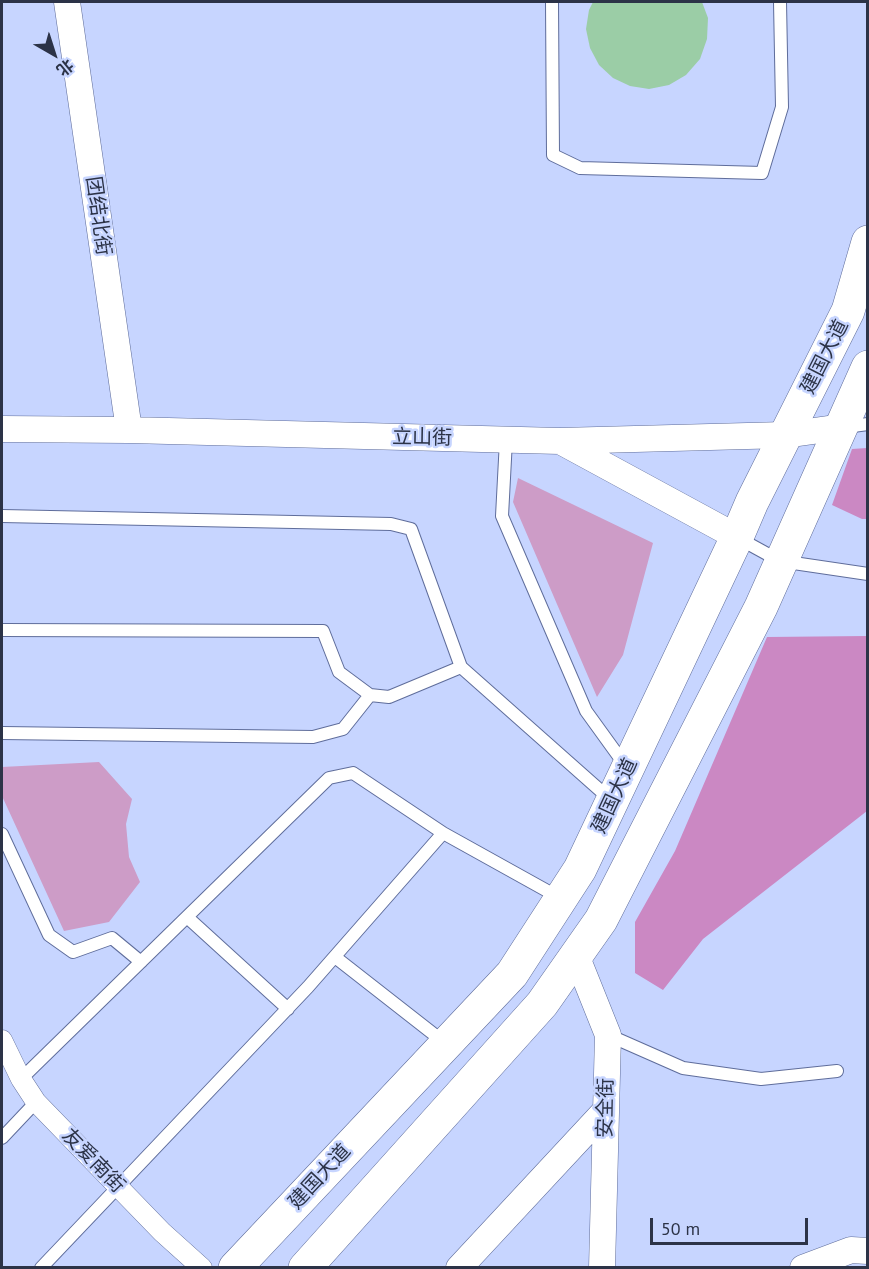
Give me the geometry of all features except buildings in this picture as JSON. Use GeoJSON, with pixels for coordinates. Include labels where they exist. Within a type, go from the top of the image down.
{"type":"FeatureCollection","features":[{"type":"Feature","properties":{"kind":"highway","name":"建国大道"},"geometry":{"type":"LineString","coordinates":[[235,1268],[513,974],[580,869],[752,501],[848,311],[867,242]]}},
{"type":"Feature","properties":{"kind":"highway"},"geometry":{"type":"LineString","coordinates":[[305,1268],[542,1004],[601,920],[761,607],[780,561],[855,425],[867,367]]}},
{"type":"Feature","properties":{"kind":"street","name":"团结北街"},"geometry":{"type":"LineString","coordinates":[[66,2],[129,430]]}},
{"type":"Feature","properties":{"kind":"street","name":"立山街"},"geometry":{"type":"LineString","coordinates":[[2,429],[560,441],[785,435],[855,425]]}},
{"type":"Feature","properties":{"kind":"street"},"geometry":{"type":"LineString","coordinates":[[560,441],[737,537]]}},
{"type":"Feature","properties":{"kind":"street","name":"安全街"},"geometry":{"type":"LineString","coordinates":[[576,956],[608,1035],[602,1268]]}},
{"type":"Feature","properties":{"kind":"street","name":"友爱南街"},"geometry":{"type":"LineString","coordinates":[[2,1040],[21,1080],[36,1102],[118,1188],[202,1268]]}},
{"type":"Feature","properties":{"kind":"street"},"geometry":{"type":"LineString","coordinates":[[459,1268],[606,1110]]}},
{"type":"Feature","properties":{"kind":"street"},"geometry":{"type":"LineString","coordinates":[[803,1268],[851,1250],[867,1251]]}},
{"type":"Feature","properties":{"kind":"lane"},"geometry":{"type":"LineString","coordinates":[[552,2],[553,155],[580,168],[762,173],[782,106],[780,2]]}},
{"type":"Feature","properties":{"kind":"lane"},"geometry":{"type":"LineString","coordinates":[[506,440],[502,516],[586,711],[628,768]]}},
{"type":"Feature","properties":{"kind":"lane"},"geometry":{"type":"LineString","coordinates":[[2,516],[392,524],[411,529],[461,667],[612,801]]}},
{"type":"Feature","properties":{"kind":"lane"},"geometry":{"type":"LineString","coordinates":[[737,537],[780,561],[867,574]]}},
{"type":"Feature","properties":{"kind":"lane"},"geometry":{"type":"LineString","coordinates":[[2,630],[323,631],[339,672],[370,695],[389,697],[461,667]]}},
{"type":"Feature","properties":{"kind":"lane"},"geometry":{"type":"LineString","coordinates":[[2,733],[313,737],[343,729],[370,695]]}},
{"type":"Feature","properties":{"kind":"lane"},"geometry":{"type":"LineString","coordinates":[[21,1080],[329,778],[353,773],[443,833],[561,898]]}},
{"type":"Feature","properties":{"kind":"lane"},"geometry":{"type":"LineString","coordinates":[[41,1268],[288,1009],[443,833]]}},
{"type":"Feature","properties":{"kind":"lane"},"geometry":{"type":"LineString","coordinates":[[2,834],[49,935],[73,952],[112,938],[141,962]]}},
{"type":"Feature","properties":{"kind":"lane"},"geometry":{"type":"LineString","coordinates":[[187,917],[288,1009]]}},
{"type":"Feature","properties":{"kind":"lane"},"geometry":{"type":"LineString","coordinates":[[335,957],[446,1044]]}},
{"type":"Feature","properties":{"kind":"lane"},"geometry":{"type":"LineString","coordinates":[[608,1035],[683,1068],[761,1079],[837,1071]]}},
{"type":"Feature","properties":{"kind":"lane"},"geometry":{"type":"LineString","coordinates":[[2,1137],[36,1102]]}},
{"type":"Feature","properties":{"kind":"shaded area"},"geometry":{"type":"Polygon","coordinates":[[[867,448],[867,519],[862,519],[832,505],[852,449],[867,448]]]}},
{"type":"Feature","properties":{"kind":"shaded area"},"geometry":{"type":"Polygon","coordinates":[[[518,478],[653,543],[623,655],[597,697],[513,502],[518,478]]]}},
{"type":"Feature","properties":{"kind":"shaded area"},"geometry":{"type":"Polygon","coordinates":[[[867,636],[867,811],[703,939],[663,990],[635,973],[635,922],[675,851],[767,637],[867,636]]]}},
{"type":"Feature","properties":{"kind":"shaded area"},"geometry":{"type":"Polygon","coordinates":[[[99,762],[132,799],[126,824],[129,857],[140,882],[109,922],[64,931],[2,796],[2,767],[99,762]]]}}]}
